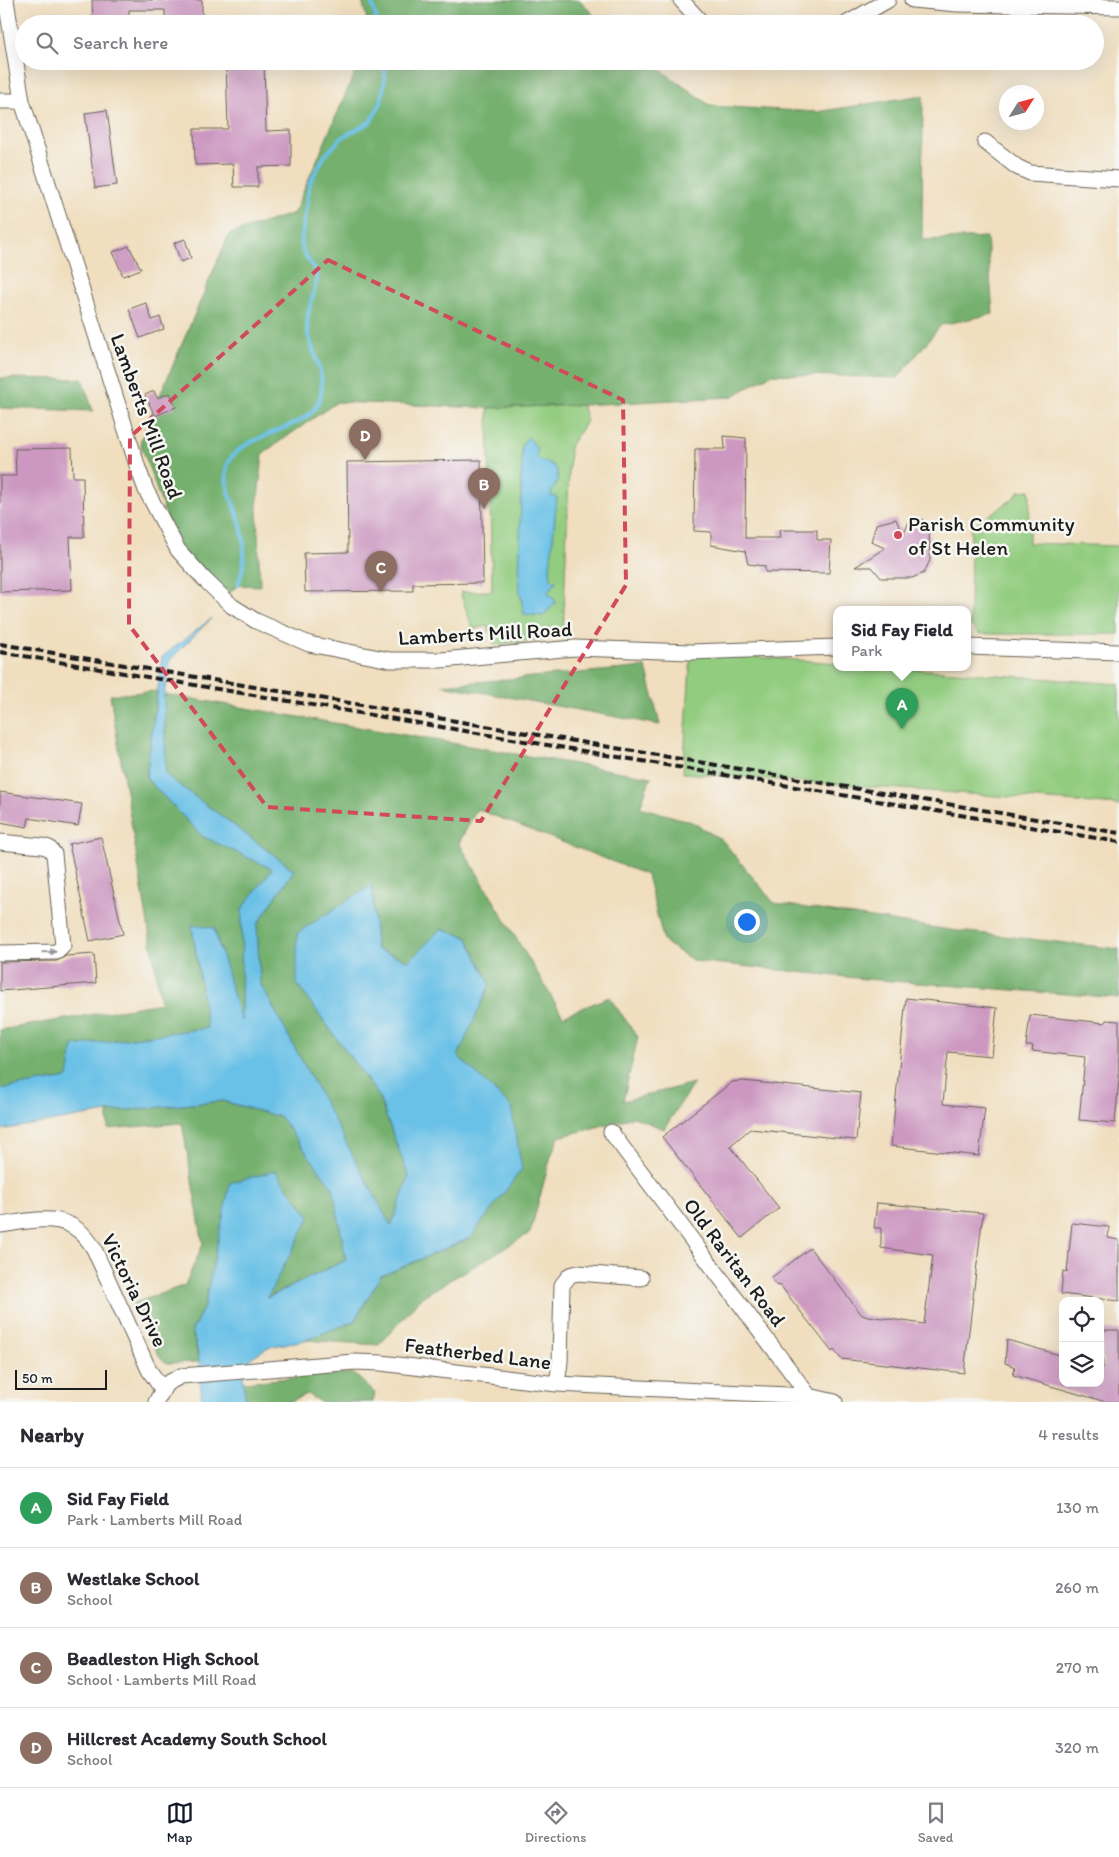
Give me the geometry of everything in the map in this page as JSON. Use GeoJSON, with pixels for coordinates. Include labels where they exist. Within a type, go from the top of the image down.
{"type":"FeatureCollection","features":[{"type":"Feature","properties":{"kind":"street","name":"Lamberts Mill Road"},"geometry":{"type":"LineString","coordinates":[[6,0],[15,57]]}},
{"type":"Feature","properties":{"kind":"street"},"geometry":{"type":"LineString","coordinates":[[681,0],[695,15]]}},
{"type":"Feature","properties":{"kind":"street"},"geometry":{"type":"LineString","coordinates":[[862,15],[888,0]]}},
{"type":"Feature","properties":{"kind":"street"},"geometry":{"type":"LineString","coordinates":[[912,0],[957,4],[1119,7]]}},
{"type":"Feature","properties":{"kind":"street","name":"Lamberts Mill Road"},"geometry":{"type":"LineString","coordinates":[[17,70],[22,101],[121,419],[146,490],[178,550],[232,606],[256,621],[297,641],[390,660],[441,660],[575,648],[691,652],[833,648]]}},
{"type":"Feature","properties":{"kind":"street"},"geometry":{"type":"LineString","coordinates":[[0,101],[22,101]]}},
{"type":"Feature","properties":{"kind":"street"},"geometry":{"type":"LineString","coordinates":[[985,142],[1018,167],[1030,173],[1119,179]]}},
{"type":"Feature","properties":{"kind":"street"},"geometry":{"type":"LineString","coordinates":[[971,646],[1119,652]]}},
{"type":"Feature","properties":{"kind":"street"},"geometry":{"type":"LineString","coordinates":[[0,842],[42,846],[49,848],[54,854],[63,946],[56,952],[0,953]]}},
{"type":"Feature","properties":{"kind":"street","name":"Old Raritan Road"},"geometry":{"type":"LineString","coordinates":[[611,1132],[809,1396]]}},
{"type":"Feature","properties":{"kind":"street","name":"Victoria Drive"},"geometry":{"type":"LineString","coordinates":[[0,1225],[51,1219],[62,1221],[81,1231],[94,1248],[159,1395]]}},
{"type":"Feature","properties":{"kind":"street"},"geometry":{"type":"LineString","coordinates":[[557,1384],[560,1362],[562,1285],[566,1279],[578,1273],[640,1278]]}},
{"type":"Feature","properties":{"kind":"street","name":"Featherbed Lane"},"geometry":{"type":"LineString","coordinates":[[159,1395],[170,1380],[190,1375],[342,1362],[381,1363],[557,1384],[809,1396]]}},
{"type":"Feature","properties":{"kind":"street"},"geometry":{"type":"LineString","coordinates":[[809,1396],[835,1402]]}},
{"type":"Feature","properties":{"kind":"highlighted area"},"geometry":{"type":"Polygon","coordinates":[[[328,260],[623,400],[626,585],[481,821],[267,807],[129,625],[130,437],[328,260]]]}},
{"type":"Feature","properties":{"kind":"green space"},"geometry":{"type":"Polygon","coordinates":[[[362,0],[580,0],[594,15],[366,15],[362,0]]]}},
{"type":"Feature","properties":{"kind":"green space"},"geometry":{"type":"Polygon","coordinates":[[[356,70],[661,70],[711,106],[817,112],[923,95],[922,240],[987,237],[993,314],[941,325],[898,378],[772,374],[731,397],[582,405],[488,408],[337,402],[263,453],[257,507],[260,586],[238,585],[224,598],[178,550],[140,442],[229,234],[294,213],[356,70]]]}},
{"type":"Feature","properties":{"kind":"green space"},"geometry":{"type":"Polygon","coordinates":[[[0,378],[82,379],[93,411],[0,408],[0,378]]]}},
{"type":"Feature","properties":{"kind":"green space"},"geometry":{"type":"Polygon","coordinates":[[[582,405],[587,420],[570,446],[563,636],[494,645],[488,626],[473,629],[460,592],[492,591],[488,408],[582,405]]]}},
{"type":"Feature","properties":{"kind":"green space"},"geometry":{"type":"Polygon","coordinates":[[[1030,490],[1029,543],[1119,546],[1119,634],[979,634],[971,626],[971,527],[1013,499],[1019,491],[1030,490]]]}},
{"type":"Feature","properties":{"kind":"green space"},"geometry":{"type":"Polygon","coordinates":[[[691,652],[833,663],[833,671],[942,671],[1119,684],[1119,805],[683,773],[691,652]]]}},
{"type":"Feature","properties":{"kind":"green space"},"geometry":{"type":"Polygon","coordinates":[[[646,667],[660,725],[442,685],[646,667]]]}},
{"type":"Feature","properties":{"kind":"green space"},"geometry":{"type":"Polygon","coordinates":[[[157,691],[146,778],[202,836],[273,869],[242,909],[241,1024],[214,928],[192,925],[207,1028],[73,1046],[69,1078],[0,1089],[0,1030],[161,1003],[110,695],[157,691]]]}},
{"type":"Feature","properties":{"kind":"green space"},"geometry":{"type":"Polygon","coordinates":[[[164,694],[651,777],[640,807],[692,822],[722,840],[774,903],[950,930],[1119,949],[1119,998],[865,979],[694,961],[664,942],[647,875],[477,809],[459,843],[563,1016],[609,997],[638,1037],[623,1101],[694,1083],[664,1129],[634,1117],[559,1137],[551,1156],[530,1233],[423,1296],[379,1345],[305,1340],[354,1321],[381,1276],[470,1238],[511,1107],[457,1056],[490,984],[467,937],[441,929],[409,961],[376,949],[372,885],[297,984],[378,1095],[409,1177],[391,1227],[260,983],[257,925],[294,870],[166,775],[164,694]]]}},
{"type":"Feature","properties":{"kind":"green space"},"geometry":{"type":"Polygon","coordinates":[[[223,1101],[280,1117],[333,1188],[346,1260],[266,1298],[231,1183],[204,1307],[192,1330],[199,1362],[168,1363],[161,1359],[132,1304],[185,1285],[203,1244],[182,1123],[108,1129],[108,1112],[223,1101]]]}},
{"type":"Feature","properties":{"kind":"green space"},"geometry":{"type":"Polygon","coordinates":[[[353,1373],[375,1393],[373,1402],[320,1402],[307,1394],[288,1402],[246,1402],[243,1382],[353,1373]]]}},
{"type":"Feature","properties":{"kind":"water"},"geometry":{"type":"Polygon","coordinates":[[[528,437],[537,448],[537,457],[541,461],[552,464],[557,470],[558,481],[551,496],[557,497],[550,570],[551,579],[556,581],[548,592],[556,602],[543,616],[524,614],[519,586],[522,445],[528,437]]]}},
{"type":"Feature","properties":{"kind":"water"},"geometry":{"type":"Polygon","coordinates":[[[212,618],[170,660],[164,694],[166,775],[294,870],[257,925],[260,983],[391,1226],[409,1177],[378,1095],[297,984],[297,933],[372,885],[376,949],[409,961],[441,929],[467,937],[490,984],[458,1056],[511,1107],[522,1169],[470,1238],[381,1276],[354,1321],[305,1340],[268,1347],[252,1357],[244,1368],[243,1382],[246,1402],[202,1402],[198,1352],[192,1330],[204,1307],[230,1183],[275,1171],[310,1217],[267,1298],[346,1260],[333,1188],[280,1117],[223,1101],[108,1112],[0,1130],[0,1089],[68,1078],[73,1046],[207,1028],[192,925],[214,928],[241,1021],[242,909],[272,869],[202,836],[146,778],[162,657],[212,618]]]}},
{"type":"Feature","properties":{"kind":"building"},"geometry":{"type":"Polygon","coordinates":[[[92,0],[202,0],[202,15],[165,15],[165,10],[129,10],[129,15],[93,15],[92,0]]]}},
{"type":"Feature","properties":{"kind":"building"},"geometry":{"type":"Polygon","coordinates":[[[226,70],[264,70],[266,131],[291,130],[291,166],[258,167],[258,187],[234,187],[233,164],[195,165],[194,129],[228,129],[226,70]]]}},
{"type":"Feature","properties":{"kind":"building"},"geometry":{"type":"Polygon","coordinates":[[[107,110],[117,185],[95,188],[85,113],[107,110]]]}},
{"type":"Feature","properties":{"kind":"building"},"geometry":{"type":"Polygon","coordinates":[[[185,239],[191,258],[181,262],[174,243],[185,239]]]}},
{"type":"Feature","properties":{"kind":"building"},"geometry":{"type":"Polygon","coordinates":[[[129,246],[141,269],[123,276],[113,252],[129,246]]]}},
{"type":"Feature","properties":{"kind":"building"},"geometry":{"type":"Polygon","coordinates":[[[146,303],[152,320],[160,317],[164,329],[140,338],[129,309],[146,303]]]}},
{"type":"Feature","properties":{"kind":"building"},"geometry":{"type":"Polygon","coordinates":[[[154,391],[157,398],[170,393],[176,407],[155,416],[145,395],[154,391]]]}},
{"type":"Feature","properties":{"kind":"building"},"geometry":{"type":"Polygon","coordinates":[[[724,436],[746,438],[745,538],[780,538],[779,530],[817,530],[817,540],[831,540],[829,573],[765,572],[765,566],[748,564],[745,551],[711,545],[711,532],[694,531],[695,449],[725,449],[724,436]]]}},
{"type":"Feature","properties":{"kind":"building"},"geometry":{"type":"Polygon","coordinates":[[[72,448],[73,477],[83,477],[84,537],[70,537],[72,590],[0,592],[0,476],[16,476],[15,449],[72,448]]]}},
{"type":"Feature","properties":{"kind":"building"},"geometry":{"type":"Polygon","coordinates":[[[481,460],[483,583],[413,584],[413,591],[305,592],[304,553],[348,552],[347,462],[481,460]]]}},
{"type":"Feature","properties":{"kind":"building"},"geometry":{"type":"Polygon","coordinates":[[[911,517],[924,520],[923,525],[929,529],[930,560],[924,573],[912,578],[881,578],[872,567],[855,567],[885,548],[871,542],[876,524],[896,519],[903,536],[911,517]]]}},
{"type":"Feature","properties":{"kind":"building"},"geometry":{"type":"Polygon","coordinates":[[[0,792],[82,804],[78,826],[29,818],[27,827],[0,822],[0,792]]]}},
{"type":"Feature","properties":{"kind":"building"},"geometry":{"type":"Polygon","coordinates":[[[101,837],[123,934],[90,941],[69,844],[101,837]]]}},
{"type":"Feature","properties":{"kind":"building"},"geometry":{"type":"Polygon","coordinates":[[[94,954],[96,983],[0,991],[0,962],[57,961],[66,956],[94,954]]]}},
{"type":"Feature","properties":{"kind":"building"},"geometry":{"type":"Polygon","coordinates":[[[906,998],[997,1008],[992,1056],[948,1052],[943,1104],[985,1108],[979,1156],[891,1146],[906,998]]]}},
{"type":"Feature","properties":{"kind":"building"},"geometry":{"type":"Polygon","coordinates":[[[1030,1015],[1105,1023],[1106,1020],[1119,1021],[1119,1080],[1115,1123],[1079,1120],[1085,1057],[1032,1051],[1033,1046],[1026,1046],[1030,1015]]]}},
{"type":"Feature","properties":{"kind":"building"},"geometry":{"type":"Polygon","coordinates":[[[743,1081],[861,1093],[856,1140],[750,1129],[730,1146],[779,1208],[742,1238],[662,1137],[732,1082],[743,1081]]]}},
{"type":"Feature","properties":{"kind":"building"},"geometry":{"type":"Polygon","coordinates":[[[877,1203],[983,1213],[964,1373],[841,1359],[834,1350],[832,1352],[780,1285],[778,1286],[771,1278],[810,1248],[862,1315],[924,1324],[933,1255],[881,1248],[881,1228],[874,1228],[877,1203]]]}},
{"type":"Feature","properties":{"kind":"building"},"geometry":{"type":"Polygon","coordinates":[[[1072,1223],[1109,1227],[1108,1238],[1119,1240],[1119,1301],[1104,1299],[1104,1297],[1061,1294],[1063,1271],[1067,1272],[1072,1223]]]}},
{"type":"Feature","properties":{"kind":"building"},"geometry":{"type":"Polygon","coordinates":[[[1104,1330],[1119,1330],[1119,1402],[1106,1402],[1013,1375],[1015,1367],[1005,1363],[1007,1340],[1059,1355],[1059,1387],[1104,1387],[1104,1330]]]}},
{"type":"Feature","properties":{"kind":"waterway"},"geometry":{"type":"LineString","coordinates":[[371,0],[375,15]]}},
{"type":"Feature","properties":{"kind":"waterway"},"geometry":{"type":"LineString","coordinates":[[238,585],[244,556],[244,541],[239,519],[228,490],[227,467],[232,456],[242,447],[300,421],[311,413],[318,403],[322,384],[321,375],[310,342],[307,325],[317,273],[303,252],[301,241],[310,182],[324,157],[341,138],[370,122],[381,103],[385,70]]}},
{"type":"Feature","properties":{"kind":"railway"},"geometry":{"type":"LineString","coordinates":[[0,644],[1119,833]]}},
{"type":"Feature","properties":{"kind":"railway"},"geometry":{"type":"LineString","coordinates":[[0,652],[1119,842]]}},
{"type":"Feature","properties":{"kind":"place","name":"Hillcrest Academy South School"},"geometry":{"type":"Point","coordinates":[365,460]}},
{"type":"Feature","properties":{"kind":"place","name":"Westlake School"},"geometry":{"type":"Point","coordinates":[484,509]}},
{"type":"Feature","properties":{"kind":"place","name":"Parish Community of St Helen"},"geometry":{"type":"Point","coordinates":[898,535]}},
{"type":"Feature","properties":{"kind":"place","name":"Beadleston High School"},"geometry":{"type":"Point","coordinates":[381,592]}},
{"type":"Feature","properties":{"kind":"place","name":"Sid Fay Field"},"geometry":{"type":"Point","coordinates":[902,729]}}]}
